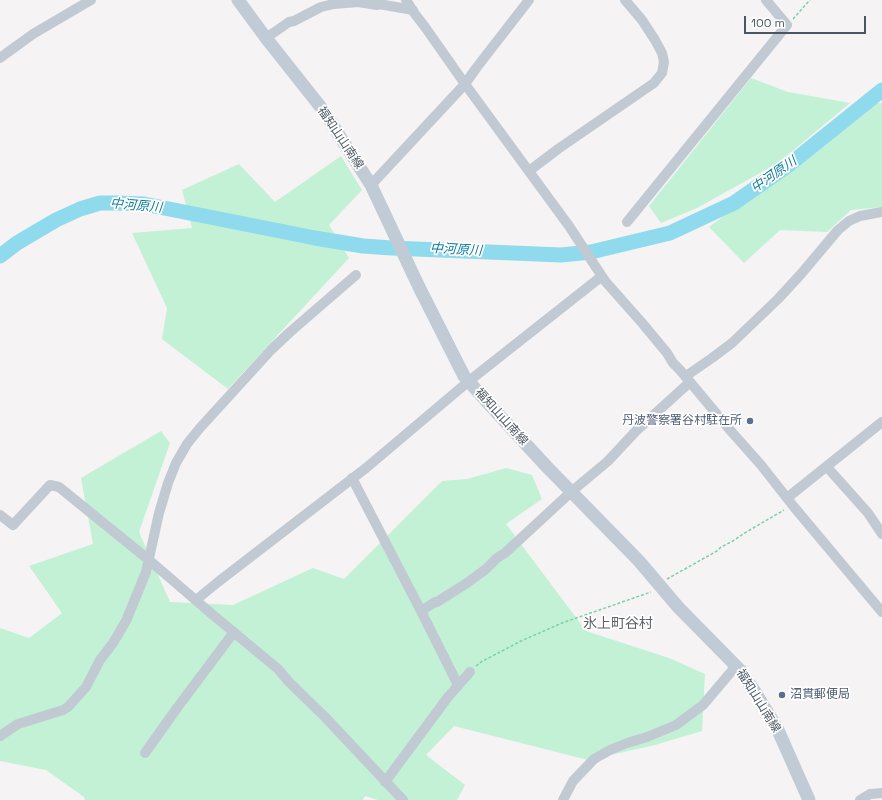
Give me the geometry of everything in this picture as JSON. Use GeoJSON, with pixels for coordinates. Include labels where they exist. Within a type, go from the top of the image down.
{"type":"FeatureCollection","features":[{"type":"Feature","properties":{"kind":"main road","name":"福知山山南線"},"geometry":{"type":"LineString","coordinates":[[238,0],[323,110],[371,185],[446,342],[464,376],[571,492],[639,561],[678,607],[740,670],[777,728],[809,800]]}},
{"type":"Feature","properties":{"kind":"street"},"geometry":{"type":"LineString","coordinates":[[0,58],[33,34],[91,0]]}},
{"type":"Feature","properties":{"kind":"street"},"geometry":{"type":"LineString","coordinates":[[406,0],[465,84],[576,236],[605,281],[761,465],[882,612]]}},
{"type":"Feature","properties":{"kind":"street"},"geometry":{"type":"LineString","coordinates":[[529,171],[558,149],[654,83],[662,73],[664,62],[662,53],[642,20],[625,0]]}},
{"type":"Feature","properties":{"kind":"street"},"geometry":{"type":"LineString","coordinates":[[627,222],[787,25],[766,0]]}},
{"type":"Feature","properties":{"kind":"street"},"geometry":{"type":"LineString","coordinates":[[371,185],[465,84],[525,1]]}},
{"type":"Feature","properties":{"kind":"street"},"geometry":{"type":"LineString","coordinates":[[266,38],[289,22],[294,21],[321,7],[334,4],[358,2],[413,10]]}},
{"type":"Feature","properties":{"kind":"street"},"geometry":{"type":"LineString","coordinates":[[421,611],[486,569],[532,529],[571,492],[608,461],[688,379],[732,343],[773,304],[801,274],[838,230],[849,221],[860,216],[882,212]]}},
{"type":"Feature","properties":{"kind":"street"},"geometry":{"type":"LineString","coordinates":[[0,736],[18,724],[63,710],[86,687],[100,660],[113,643],[126,621],[146,572],[159,513],[168,483],[176,463],[187,444],[271,350],[356,275]]}},
{"type":"Feature","properties":{"kind":"street"},"geometry":{"type":"LineString","coordinates":[[196,600],[366,468],[468,381],[602,276]]}},
{"type":"Feature","properties":{"kind":"street"},"geometry":{"type":"LineString","coordinates":[[790,501],[827,467],[882,422]]}},
{"type":"Feature","properties":{"kind":"street"},"geometry":{"type":"LineString","coordinates":[[827,467],[868,513],[882,534]]}},
{"type":"Feature","properties":{"kind":"street"},"geometry":{"type":"LineString","coordinates":[[352,478],[458,685]]}},
{"type":"Feature","properties":{"kind":"street"},"geometry":{"type":"LineString","coordinates":[[0,515],[13,525],[50,484],[59,487],[149,560],[278,669],[403,800]]}},
{"type":"Feature","properties":{"kind":"street"},"geometry":{"type":"LineString","coordinates":[[145,753],[234,632]]}},
{"type":"Feature","properties":{"kind":"street"},"geometry":{"type":"LineString","coordinates":[[563,800],[574,781],[594,759],[610,750],[676,725],[703,705],[736,666]]}},
{"type":"Feature","properties":{"kind":"street"},"geometry":{"type":"LineString","coordinates":[[385,782],[458,685],[470,672]]}},
{"type":"Feature","properties":{"kind":"street"},"geometry":{"type":"LineString","coordinates":[[860,800],[870,794],[882,793]]}},
{"type":"Feature","properties":{"kind":"path"},"geometry":{"type":"LineString","coordinates":[[787,25],[810,0]]}},
{"type":"Feature","properties":{"kind":"path"},"geometry":{"type":"LineString","coordinates":[[470,672],[481,662],[521,641],[555,626],[660,586],[721,547],[733,542],[790,501]]}},
{"type":"Feature","properties":{"kind":"green space"},"geometry":{"type":"Polygon","coordinates":[[[751,78],[788,92],[850,103],[778,163],[697,208],[661,223],[649,206],[751,78]]]}},
{"type":"Feature","properties":{"kind":"green space"},"geometry":{"type":"Polygon","coordinates":[[[875,103],[882,103],[882,207],[851,210],[827,232],[780,230],[744,263],[709,227],[875,103]]]}},
{"type":"Feature","properties":{"kind":"green space"},"geometry":{"type":"Polygon","coordinates":[[[341,156],[362,190],[329,225],[349,258],[228,389],[162,339],[167,308],[132,233],[192,228],[182,190],[239,164],[275,202],[341,156]]]}},
{"type":"Feature","properties":{"kind":"green space"},"geometry":{"type":"Polygon","coordinates":[[[161,431],[170,443],[139,532],[170,602],[233,605],[313,568],[344,579],[442,481],[467,479],[506,468],[532,475],[542,499],[506,524],[586,631],[669,658],[705,674],[702,731],[655,745],[588,760],[454,726],[426,755],[465,785],[457,800],[378,800],[365,796],[363,800],[85,800],[84,797],[46,770],[0,761],[0,628],[29,638],[62,613],[29,566],[93,544],[81,478],[161,431]]]}},
{"type":"Feature","properties":{"kind":"waterway","name":"中河原川"},"geometry":{"type":"LineString","coordinates":[[0,256],[17,243],[56,220],[80,209],[100,203],[144,204],[363,246],[561,255],[591,252],[670,233],[734,203],[790,164],[882,90]]}},
{"type":"Feature","properties":{"kind":"place","name":"丹波警察署谷村駐在所"},"geometry":{"type":"Point","coordinates":[750,421]}},
{"type":"Feature","properties":{"kind":"place","name":"沼貫郵便局"},"geometry":{"type":"Point","coordinates":[782,695]}},
{"type":"Feature","properties":{"kind":"district","name":"氷上町谷村"},"geometry":{"type":"Point","coordinates":[618,624]}}]}
